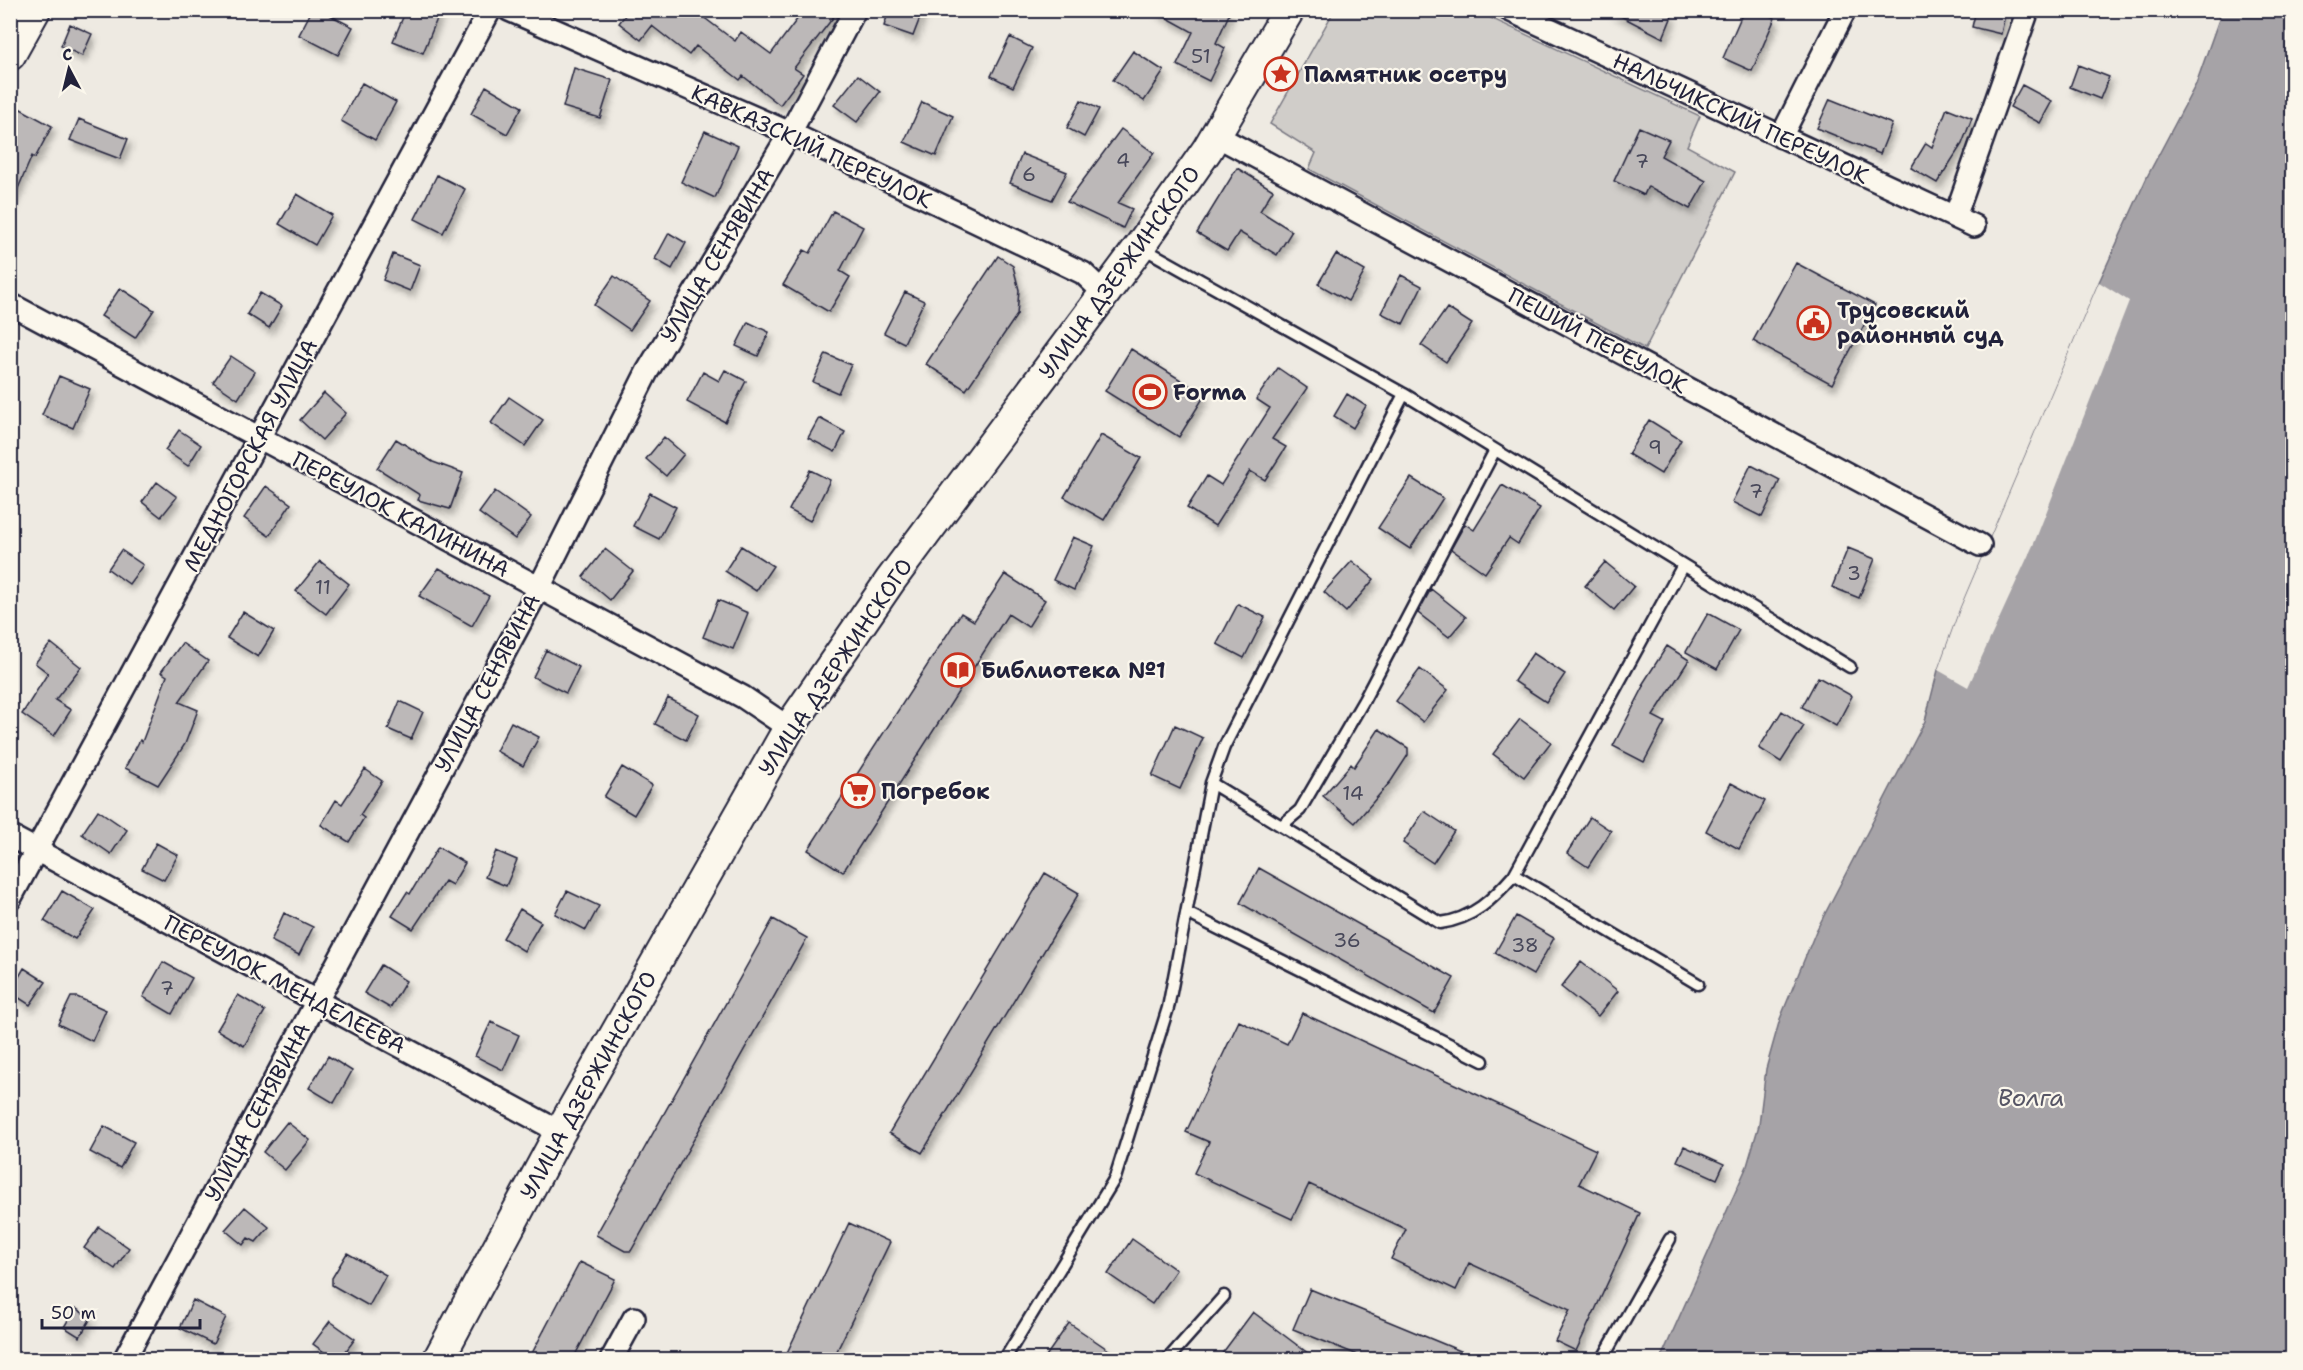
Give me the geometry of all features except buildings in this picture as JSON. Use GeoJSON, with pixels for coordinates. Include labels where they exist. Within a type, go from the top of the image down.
{"type":"FeatureCollection","features":[{"type":"Feature","properties":{"kind":"main road"},"geometry":{"type":"LineString","coordinates":[[10,55],[35,10]]}},
{"type":"Feature","properties":{"kind":"main road","name":"УЛИЦА ДЗЕРЖИНСКОГО"},"geometry":{"type":"LineString","coordinates":[[438,1359],[560,1132],[789,728],[890,581],[1106,295],[1215,135],[1289,10]]}},
{"type":"Feature","properties":{"kind":"street","name":"МЕДНОГОРСКАЯ УЛИЦА"},"geometry":{"type":"LineString","coordinates":[[10,899],[490,10]]}},
{"type":"Feature","properties":{"kind":"street","name":"КАВКАЗСКИЙ ПЕРЕУЛОК"},"geometry":{"type":"LineString","coordinates":[[509,10],[790,133],[1083,273],[1106,295]]}},
{"type":"Feature","properties":{"kind":"street","name":"УЛИЦА СЕНЯВИНА"},"geometry":{"type":"LineString","coordinates":[[124,1359],[538,588],[647,372],[790,133],[855,10]]}},
{"type":"Feature","properties":{"kind":"street","name":"НАЛЬЧИКСКИЙ ПЕРЕУЛОК"},"geometry":{"type":"LineString","coordinates":[[1509,10],[1974,226]]}},
{"type":"Feature","properties":{"kind":"street"},"geometry":{"type":"LineString","coordinates":[[1781,137],[1845,10]]}},
{"type":"Feature","properties":{"kind":"street"},"geometry":{"type":"LineString","coordinates":[[1954,217],[2028,10]]}},
{"type":"Feature","properties":{"kind":"street","name":"ПЕШИЙ ПЕРЕУЛОК"},"geometry":{"type":"LineString","coordinates":[[1215,135],[1980,545]]}},
{"type":"Feature","properties":{"kind":"street","name":"ПЕРЕУЛОК КАЛИНИНА"},"geometry":{"type":"LineString","coordinates":[[10,304],[742,697],[789,728]]}},
{"type":"Feature","properties":{"kind":"street","name":"ПЕРЕУЛОК МЕНДЕЛЕЕВА"},"geometry":{"type":"LineString","coordinates":[[10,836],[560,1132]]}},
{"type":"Feature","properties":{"kind":"street"},"geometry":{"type":"LineString","coordinates":[[612,1359],[634,1318]]}},
{"type":"Feature","properties":{"kind":"lane"},"geometry":{"type":"LineString","coordinates":[[1140,246],[1404,394],[1850,666]]}},
{"type":"Feature","properties":{"kind":"lane"},"geometry":{"type":"LineString","coordinates":[[1004,1359],[1114,1178],[1168,1008],[1211,783],[1224,747],[1404,394]]}},
{"type":"Feature","properties":{"kind":"lane"},"geometry":{"type":"LineString","coordinates":[[1281,826],[1300,810],[1364,700],[1495,450]]}},
{"type":"Feature","properties":{"kind":"lane"},"geometry":{"type":"LineString","coordinates":[[1211,783],[1440,923],[1457,921],[1472,915],[1515,875],[1683,565]]}},
{"type":"Feature","properties":{"kind":"lane"},"geometry":{"type":"LineString","coordinates":[[1515,875],[1698,984]]}},
{"type":"Feature","properties":{"kind":"lane"},"geometry":{"type":"LineString","coordinates":[[1186,913],[1483,1061]]}},
{"type":"Feature","properties":{"kind":"lane"},"geometry":{"type":"LineString","coordinates":[[1602,1359],[1670,1239]]}},
{"type":"Feature","properties":{"kind":"lane"},"geometry":{"type":"LineString","coordinates":[[1167,1359],[1224,1296]]}},
{"type":"Feature","properties":{"kind":"shaded area"},"geometry":{"type":"Polygon","coordinates":[[[1334,11],[1476,11],[1700,116],[1687,146],[1735,172],[1645,349],[1309,169],[1316,153],[1270,124],[1334,11]]]}},
{"type":"Feature","properties":{"kind":"water","name":"Волга"},"geometry":{"type":"Polygon","coordinates":[[[2222,11],[2292,11],[2292,1359],[1660,1360],[1747,1166],[1759,1125],[1766,1069],[1780,1019],[1816,931],[1925,721],[1938,670],[1960,609],[2099,282],[2148,175],[2196,84],[2222,11]]]}},
{"type":"Feature","properties":{"kind":"pier"},"geometry":{"type":"Polygon","coordinates":[[[2099,282],[2129,301],[2035,541],[1968,687],[1938,670],[1960,609],[2099,282]]]}},
{"type":"Feature","properties":{"kind":"place","name":"Памятник осетру"},"geometry":{"type":"Point","coordinates":[1281,74]}},
{"type":"Feature","properties":{"kind":"place","name":"Трусовский районный суд"},"geometry":{"type":"Point","coordinates":[1814,323]}},
{"type":"Feature","properties":{"kind":"place","name":"Forma"},"geometry":{"type":"Point","coordinates":[1150,392]}},
{"type":"Feature","properties":{"kind":"place","name":"Библиотека №1"},"geometry":{"type":"Point","coordinates":[958,670]}},
{"type":"Feature","properties":{"kind":"place","name":"Погребок"},"geometry":{"type":"Point","coordinates":[858,791]}}]}
